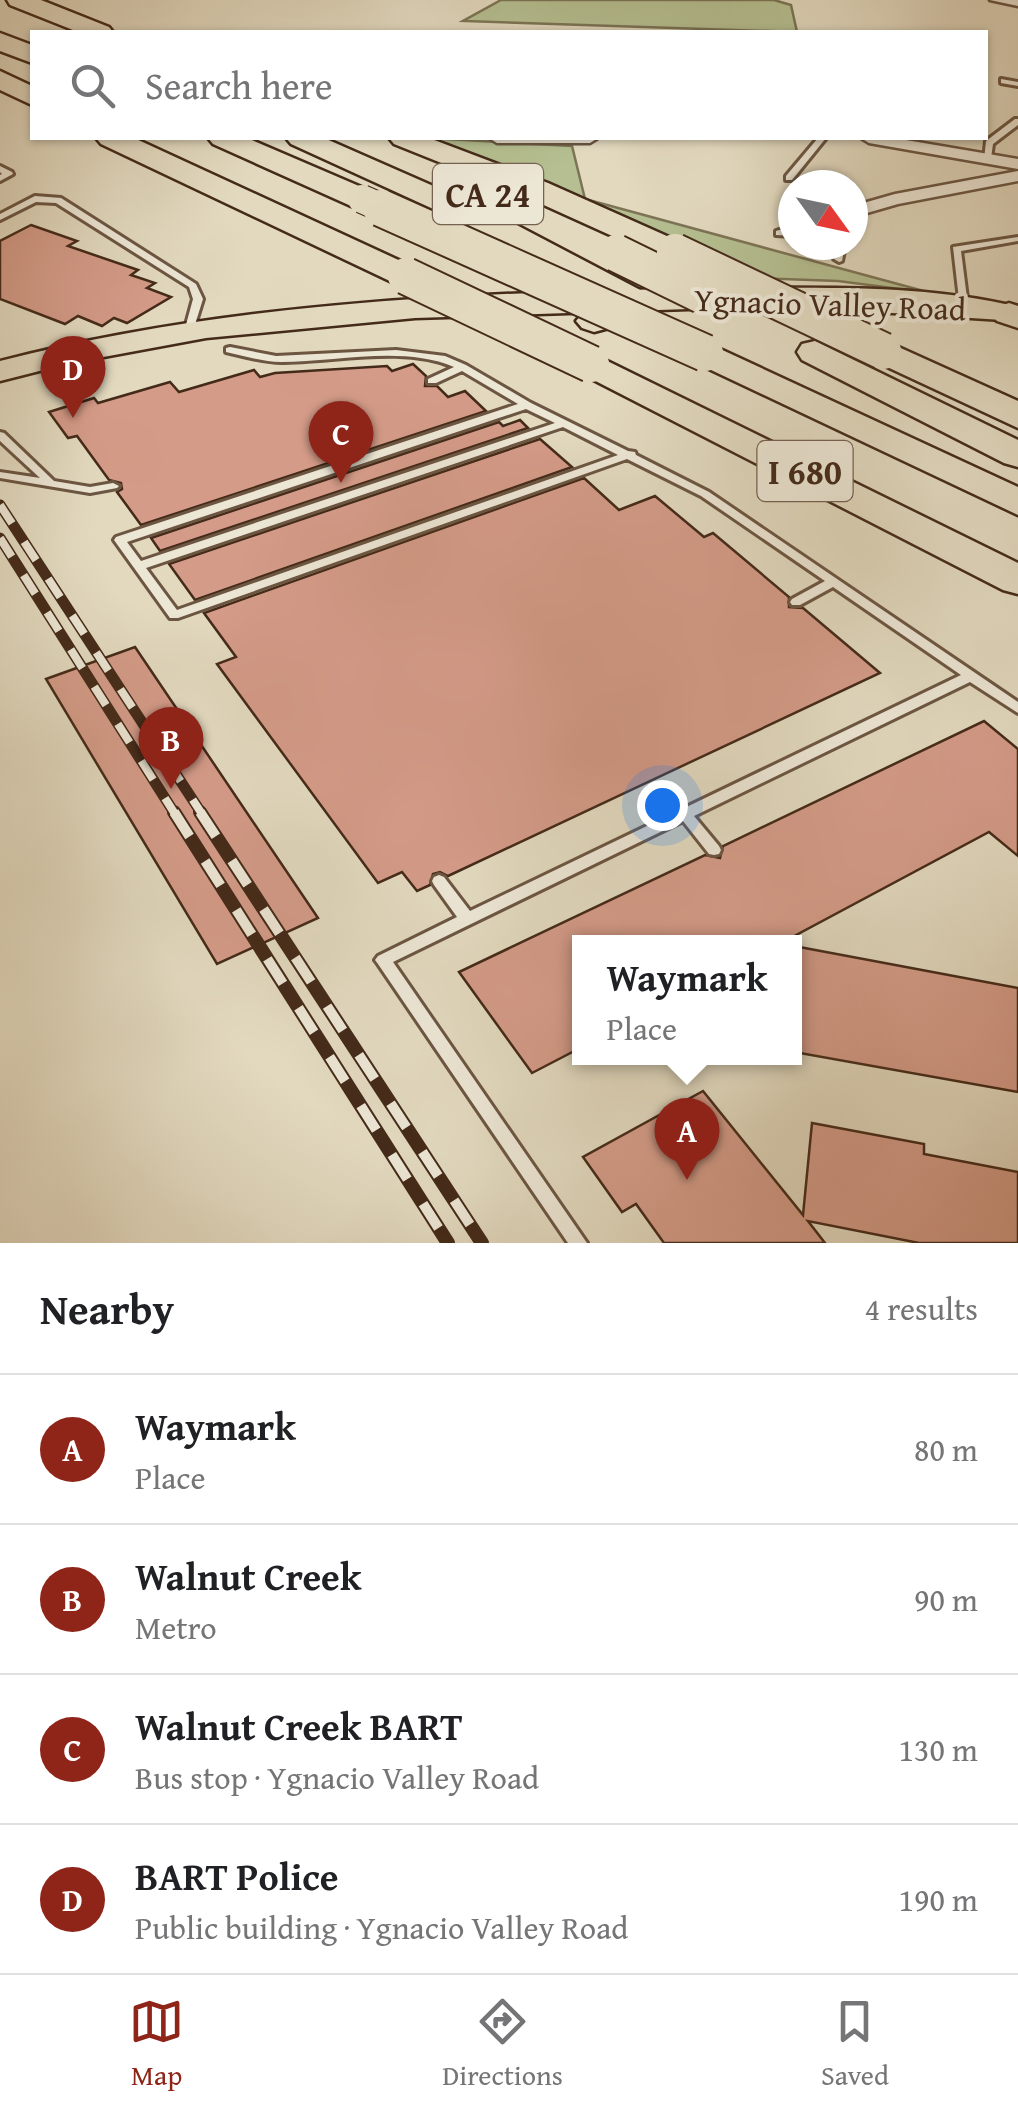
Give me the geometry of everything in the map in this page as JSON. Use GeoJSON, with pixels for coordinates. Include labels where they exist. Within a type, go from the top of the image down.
{"type":"FeatureCollection","features":[{"type":"Feature","properties":{"kind":"highway"},"geometry":{"type":"LineString","coordinates":[[20,0],[95,30]]}},
{"type":"Feature","properties":{"kind":"highway"},"geometry":{"type":"LineString","coordinates":[[0,14],[43,30]]}},
{"type":"Feature","properties":{"kind":"highway"},"geometry":{"type":"LineString","coordinates":[[0,41],[30,54]]}},
{"type":"Feature","properties":{"kind":"highway"},"geometry":{"type":"LineString","coordinates":[[0,79],[30,99]]}},
{"type":"Feature","properties":{"kind":"highway"},"geometry":{"type":"LineString","coordinates":[[0,90],[30,99]]}},
{"type":"Feature","properties":{"kind":"highway","name":"I 680"},"geometry":{"type":"LineString","coordinates":[[115,140],[591,364],[1018,580]]}},
{"type":"Feature","properties":{"kind":"highway","name":"I 680"},"geometry":{"type":"LineString","coordinates":[[228,140],[704,354],[1018,503]]}},
{"type":"Feature","properties":{"kind":"highway"},"geometry":{"type":"LineString","coordinates":[[306,140],[442,200],[632,299],[635,305],[631,312],[594,321]]}},
{"type":"Feature","properties":{"kind":"highway","name":"CA 24"},"geometry":{"type":"LineString","coordinates":[[363,140],[616,253],[1018,455]]}},
{"type":"Feature","properties":{"kind":"highway"},"geometry":{"type":"LineString","coordinates":[[409,140],[537,190],[675,252],[1018,416]]}},
{"type":"Feature","properties":{"kind":"highway","name":"Ygnacio Valley Road"},"geometry":{"type":"LineString","coordinates":[[0,371],[59,354],[322,312],[632,299],[847,298],[963,306],[1014,315]]}},
{"type":"Feature","properties":{"kind":"highway","name":"Ygnacio Valley Road"},"geometry":{"type":"LineString","coordinates":[[0,396],[79,375],[230,350],[380,333],[594,321],[858,316],[968,320],[1014,315]]}},
{"type":"Feature","properties":{"kind":"highway"},"geometry":{"type":"LineString","coordinates":[[0,354],[59,354]]}},
{"type":"Feature","properties":{"kind":"street"},"geometry":{"type":"LineString","coordinates":[[997,0],[1018,2]]}},
{"type":"Feature","properties":{"kind":"street"},"geometry":{"type":"LineString","coordinates":[[881,140],[1018,164]]}},
{"type":"Feature","properties":{"kind":"street"},"geometry":{"type":"LineString","coordinates":[[868,207],[1018,176]]}},
{"type":"Feature","properties":{"kind":"lane"},"geometry":{"type":"LineString","coordinates":[[1004,81],[1018,84]]}},
{"type":"Feature","properties":{"kind":"lane"},"geometry":{"type":"LineString","coordinates":[[987,158],[988,143],[1018,121]]}},
{"type":"Feature","properties":{"kind":"lane"},"geometry":{"type":"LineString","coordinates":[[796,170],[820,140]]}},
{"type":"Feature","properties":{"kind":"lane"},"geometry":{"type":"LineString","coordinates":[[0,169],[9,174],[0,178]]}},
{"type":"Feature","properties":{"kind":"lane"},"geometry":{"type":"LineString","coordinates":[[0,217],[36,199],[58,200],[192,286],[198,299],[189,332]]}},
{"type":"Feature","properties":{"kind":"lane"},"geometry":{"type":"LineString","coordinates":[[963,306],[956,249],[1017,240]]}},
{"type":"Feature","properties":{"kind":"lane"},"geometry":{"type":"LineString","coordinates":[[230,350],[276,359],[396,353],[441,358],[462,366],[528,405],[705,494],[1018,708]]}},
{"type":"Feature","properties":{"kind":"lane"},"geometry":{"type":"LineString","coordinates":[[432,381],[462,366]]}},
{"type":"Feature","properties":{"kind":"lane"},"geometry":{"type":"LineString","coordinates":[[528,405],[120,540],[174,615],[631,454]]}},
{"type":"Feature","properties":{"kind":"lane"},"geometry":{"type":"LineString","coordinates":[[139,566],[564,423]]}},
{"type":"Feature","properties":{"kind":"lane"},"geometry":{"type":"LineString","coordinates":[[0,435],[51,483]]}},
{"type":"Feature","properties":{"kind":"lane"},"geometry":{"type":"LineString","coordinates":[[0,476],[90,490],[113,486]]}},
{"type":"Feature","properties":{"kind":"lane"},"geometry":{"type":"LineString","coordinates":[[796,602],[833,582]]}},
{"type":"Feature","properties":{"kind":"lane"},"geometry":{"type":"LineString","coordinates":[[578,1243],[383,960],[969,677]]}},
{"type":"Feature","properties":{"kind":"lane"},"geometry":{"type":"LineString","coordinates":[[685,814],[714,850]]}},
{"type":"Feature","properties":{"kind":"lane"},"geometry":{"type":"LineString","coordinates":[[438,880],[467,919]]}},
{"type":"Feature","properties":{"kind":"green space"},"geometry":{"type":"Polygon","coordinates":[[[501,0],[774,0],[791,5],[797,30],[736,30],[463,21],[501,0]]]}},
{"type":"Feature","properties":{"kind":"green space"},"geometry":{"type":"Polygon","coordinates":[[[432,140],[572,146],[585,199],[432,140]]]}},
{"type":"Feature","properties":{"kind":"green space"},"geometry":{"type":"Polygon","coordinates":[[[585,199],[778,251],[778,260],[810,260],[931,293],[838,281],[758,278],[585,199]]]}},
{"type":"Feature","properties":{"kind":"building"},"geometry":{"type":"Polygon","coordinates":[[[31,225],[77,241],[68,246],[138,270],[131,275],[155,283],[147,288],[171,297],[127,323],[114,318],[102,326],[78,316],[65,324],[0,299],[0,241],[31,225]]]}},
{"type":"Feature","properties":{"kind":"building"},"geometry":{"type":"Polygon","coordinates":[[[413,364],[426,376],[425,386],[437,386],[448,397],[465,391],[486,411],[141,525],[117,492],[122,489],[121,483],[109,480],[77,436],[68,438],[49,412],[94,398],[98,403],[170,382],[179,392],[254,370],[260,377],[387,366],[392,371],[413,364]]]}},
{"type":"Feature","properties":{"kind":"building"},"geometry":{"type":"Polygon","coordinates":[[[520,420],[528,428],[160,551],[151,538],[499,422],[503,426],[520,420]]]}},
{"type":"Feature","properties":{"kind":"building"},"geometry":{"type":"Polygon","coordinates":[[[540,439],[572,467],[195,600],[169,564],[540,439]]]}},
{"type":"Feature","properties":{"kind":"building"},"geometry":{"type":"Polygon","coordinates":[[[584,478],[619,510],[655,496],[704,537],[713,533],[789,597],[789,607],[803,608],[880,673],[448,876],[433,874],[430,885],[417,891],[402,872],[378,883],[217,664],[236,657],[204,613],[584,478]]]}},
{"type":"Feature","properties":{"kind":"building"},"geometry":{"type":"Polygon","coordinates":[[[135,647],[318,918],[217,964],[46,679],[135,647]]]}},
{"type":"Feature","properties":{"kind":"building"},"geometry":{"type":"Polygon","coordinates":[[[984,721],[1018,749],[1018,856],[989,832],[796,935],[572,935],[572,1052],[532,1073],[459,972],[705,855],[720,858],[723,846],[984,721]]]}},
{"type":"Feature","properties":{"kind":"building"},"geometry":{"type":"Polygon","coordinates":[[[802,948],[1018,988],[1018,1092],[802,1053],[802,948]]]}},
{"type":"Feature","properties":{"kind":"building"},"geometry":{"type":"Polygon","coordinates":[[[703,1091],[803,1215],[812,1123],[924,1144],[924,1154],[1018,1172],[1018,1243],[919,1243],[808,1221],[825,1243],[664,1243],[636,1204],[622,1212],[583,1157],[703,1091]]]}},
{"type":"Feature","properties":{"kind":"railway"},"geometry":{"type":"LineString","coordinates":[[0,505],[202,814]]}},
{"type":"Feature","properties":{"kind":"railway"},"geometry":{"type":"LineString","coordinates":[[0,538],[175,814]]}},
{"type":"Feature","properties":{"kind":"railway"},"geometry":{"type":"LineString","coordinates":[[174,812],[448,1243]]}},
{"type":"Feature","properties":{"kind":"railway"},"geometry":{"type":"LineString","coordinates":[[200,812],[482,1243]]}},
{"type":"Feature","properties":{"kind":"place","name":"BART Police"},"geometry":{"type":"Point","coordinates":[73,418]}},
{"type":"Feature","properties":{"kind":"place","name":"Walnut Creek BART"},"geometry":{"type":"Point","coordinates":[341,483]}},
{"type":"Feature","properties":{"kind":"place","name":"Walnut Creek"},"geometry":{"type":"Point","coordinates":[171,789]}},
{"type":"Feature","properties":{"kind":"place","name":"Waymark"},"geometry":{"type":"Point","coordinates":[687,1180]}}]}
